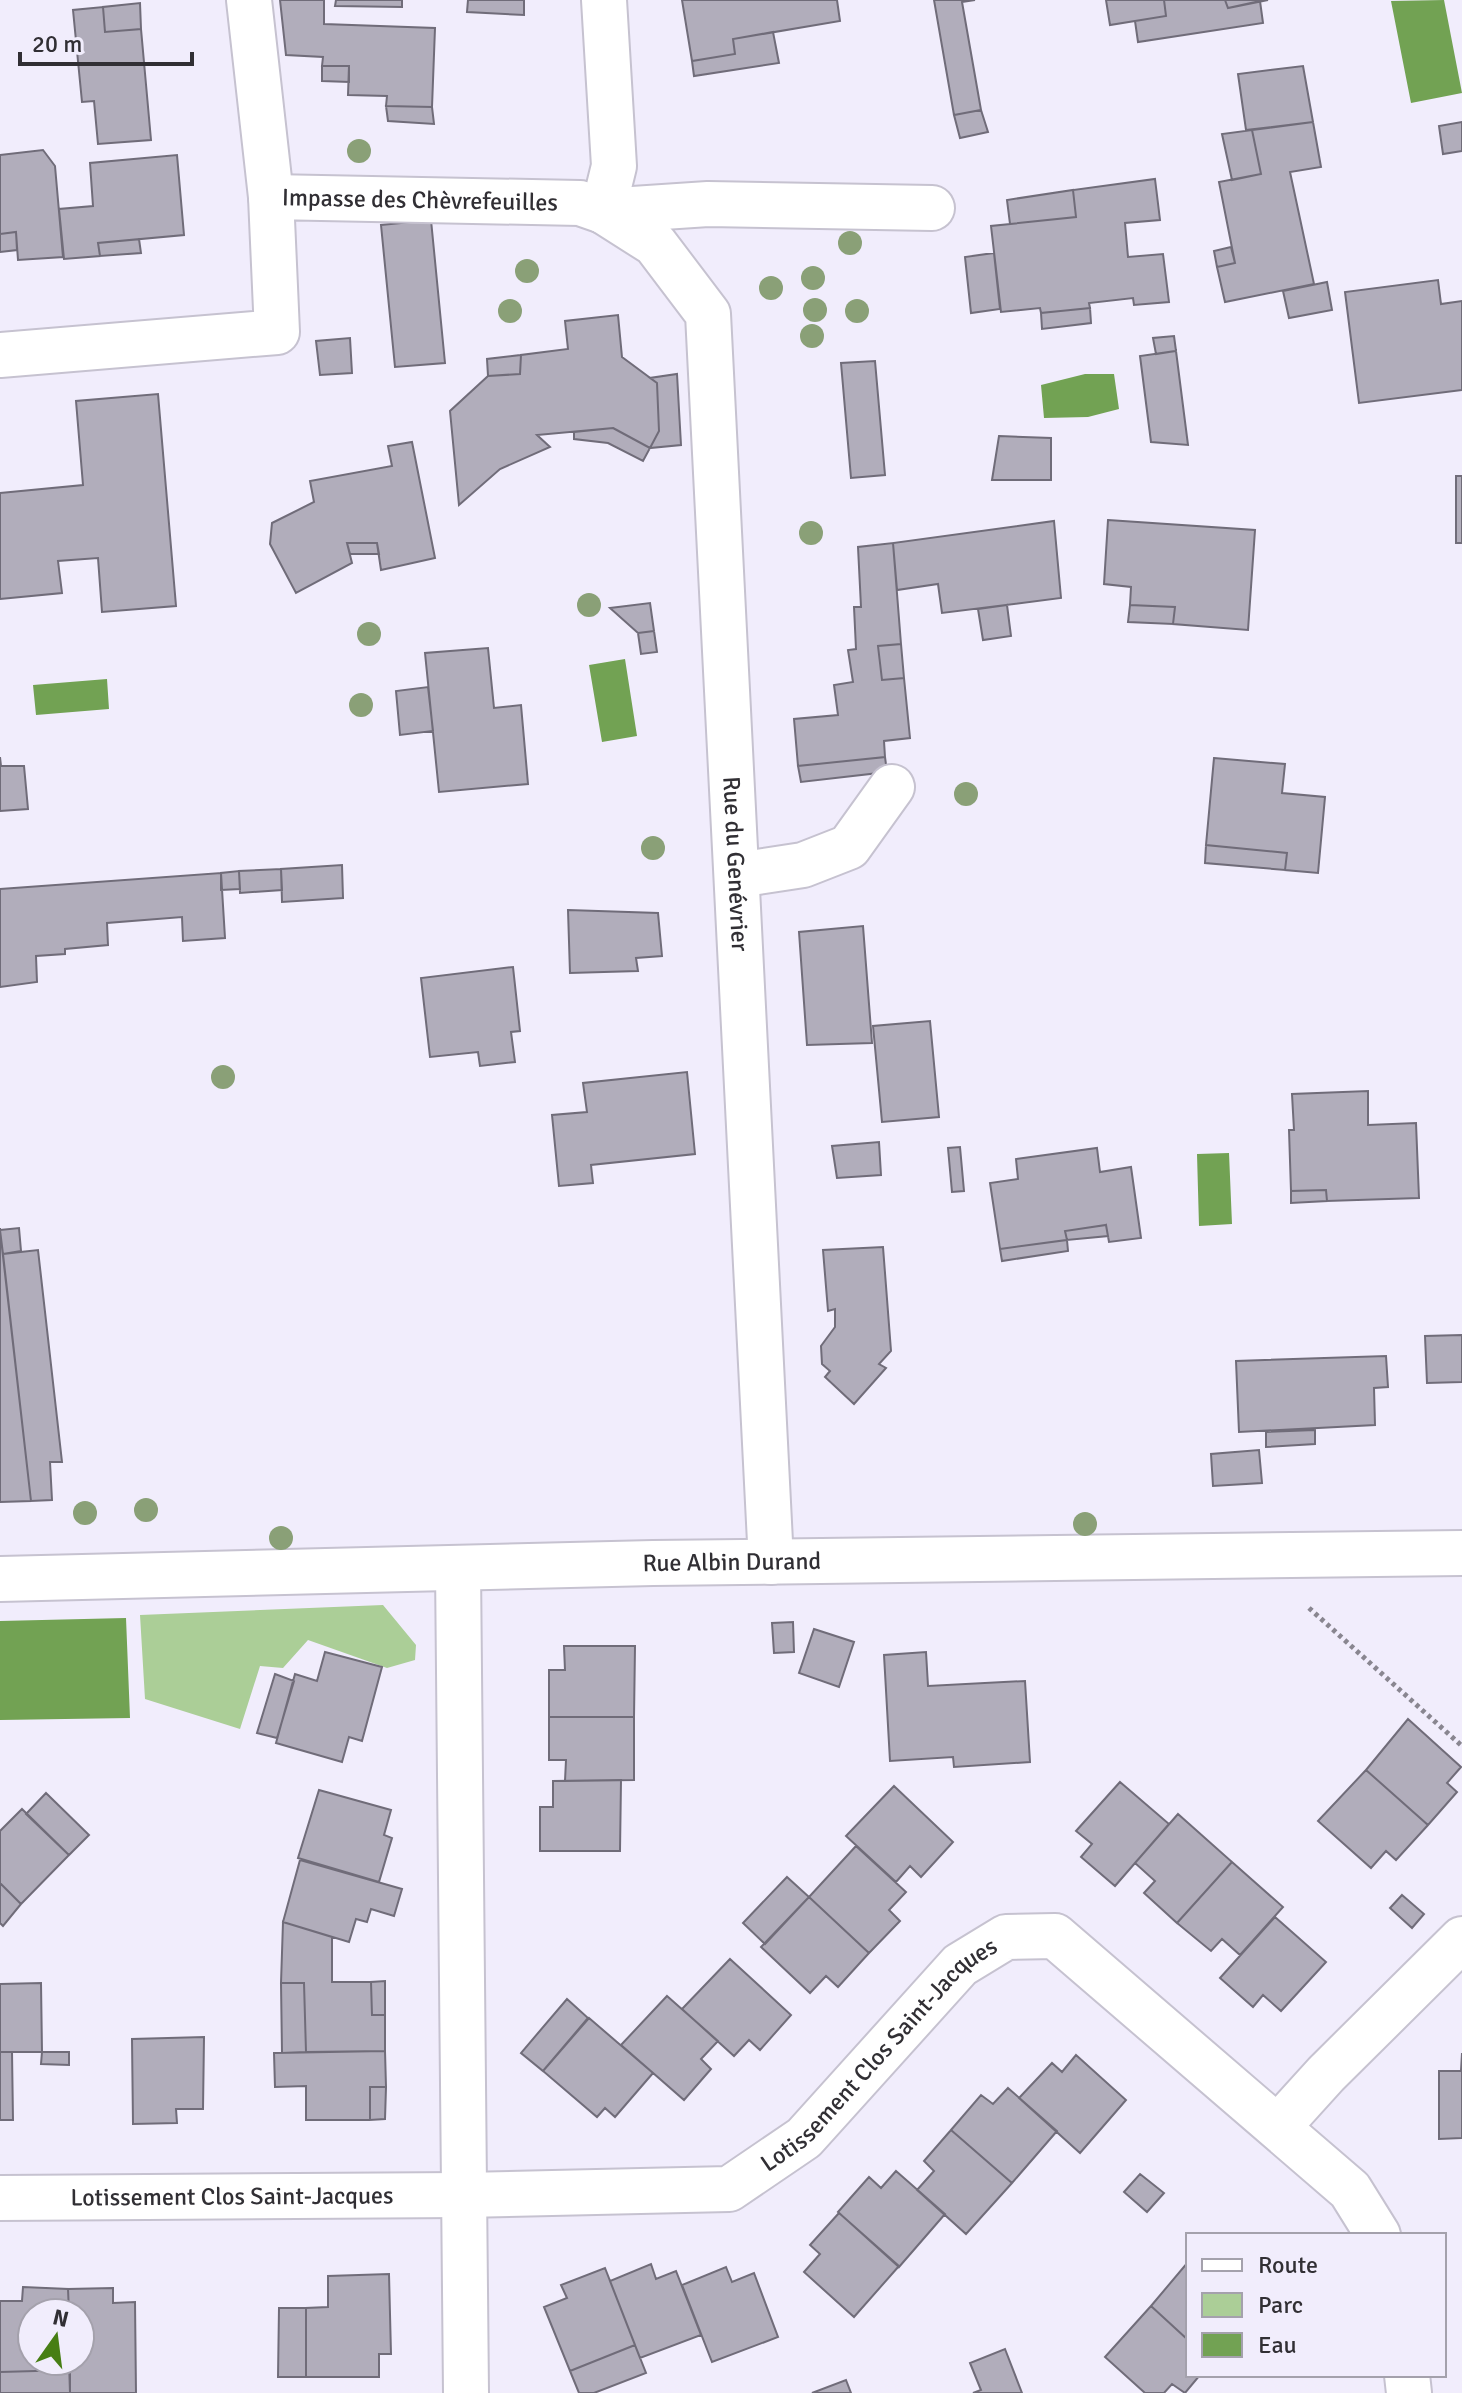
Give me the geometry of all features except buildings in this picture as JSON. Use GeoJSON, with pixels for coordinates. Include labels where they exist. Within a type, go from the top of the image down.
{"type":"FeatureCollection","features":[{"type":"Feature","properties":{"kind":"street"},"geometry":{"type":"LineString","coordinates":[[249,0],[271,197]]}},
{"type":"Feature","properties":{"kind":"street"},"geometry":{"type":"LineString","coordinates":[[603,211],[614,166],[604,0]]}},
{"type":"Feature","properties":{"kind":"street","name":"Impasse des Chèvrefeuilles"},"geometry":{"type":"LineString","coordinates":[[0,355],[277,332],[271,197],[580,203],[603,211],[708,204],[932,208]]}},
{"type":"Feature","properties":{"kind":"street","name":"Rue du Genévrier"},"geometry":{"type":"LineString","coordinates":[[603,211],[655,244],[708,314],[771,1562]]}},
{"type":"Feature","properties":{"kind":"street"},"geometry":{"type":"LineString","coordinates":[[737,875],[803,865],[849,847],[892,787]]}},
{"type":"Feature","properties":{"kind":"street","name":"Rue Albin Durand"},"geometry":{"type":"LineString","coordinates":[[0,1579],[1163,1555],[1462,1553]]}},
{"type":"Feature","properties":{"kind":"street"},"geometry":{"type":"LineString","coordinates":[[458,1568],[466,2393]]}},
{"type":"Feature","properties":{"kind":"street","name":"Lotissement Clos Saint-Jacques"},"geometry":{"type":"LineString","coordinates":[[0,2198],[464,2195],[729,2189],[804,2138],[960,1965],[1006,1937],[1055,1936],[1350,2190],[1377,2233]]}},
{"type":"Feature","properties":{"kind":"street"},"geometry":{"type":"LineString","coordinates":[[1278,2127],[1326,2074],[1462,1939]]}},
{"type":"Feature","properties":{"kind":"path"},"geometry":{"type":"LineString","coordinates":[[1308,1606],[1462,1746]]}},
{"type":"Feature","properties":{"kind":"green space"},"geometry":{"type":"Polygon","coordinates":[[[383,1605],[416,1645],[415,1660],[387,1668],[308,1640],[283,1668],[260,1666],[240,1729],[145,1699],[140,1615],[383,1605]]]}},
{"type":"Feature","properties":{"kind":"water"},"geometry":{"type":"Polygon","coordinates":[[[1444,0],[1462,93],[1411,103],[1391,1],[1444,0]]]}},
{"type":"Feature","properties":{"kind":"water"},"geometry":{"type":"Polygon","coordinates":[[[1085,374],[1114,374],[1119,409],[1088,417],[1044,418],[1041,385],[1085,374]]]}},
{"type":"Feature","properties":{"kind":"water"},"geometry":{"type":"Polygon","coordinates":[[[625,659],[637,736],[602,742],[589,665],[625,659]]]}},
{"type":"Feature","properties":{"kind":"water"},"geometry":{"type":"Polygon","coordinates":[[[107,679],[109,709],[36,715],[33,685],[107,679]]]}},
{"type":"Feature","properties":{"kind":"water"},"geometry":{"type":"Polygon","coordinates":[[[1229,1153],[1232,1224],[1199,1226],[1197,1154],[1229,1153]]]}},
{"type":"Feature","properties":{"kind":"water"},"geometry":{"type":"Polygon","coordinates":[[[126,1618],[130,1718],[0,1720],[0,1621],[126,1618]]]}}]}
